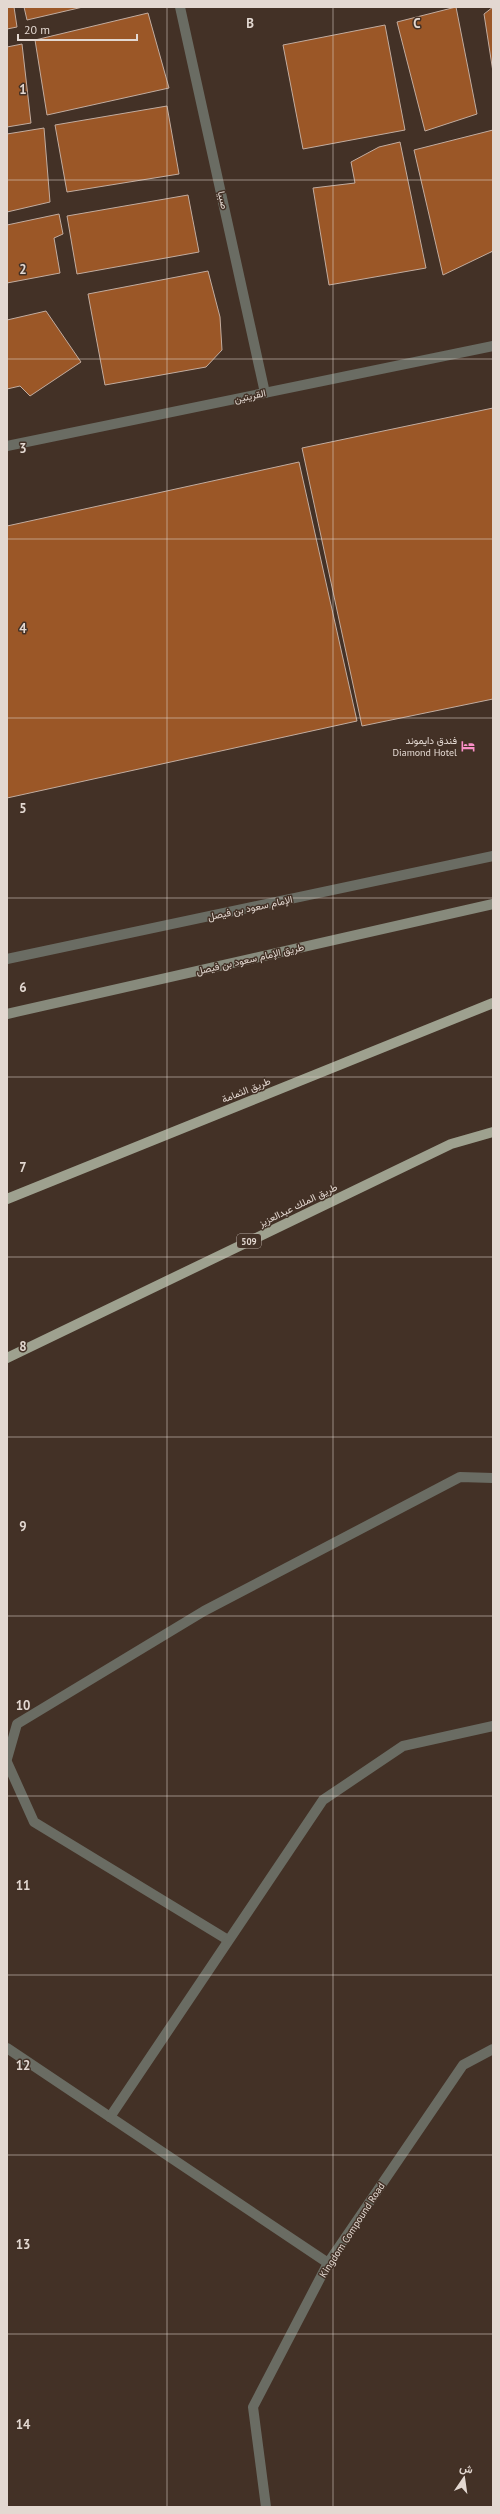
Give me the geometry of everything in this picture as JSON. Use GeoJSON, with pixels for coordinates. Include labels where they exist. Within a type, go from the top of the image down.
{"type":"FeatureCollection","features":[{"type":"Feature","properties":{"kind":"main road","name":"طريق الإمام سعود بن فيصل"},"geometry":{"type":"LineString","coordinates":[[7,1014],[493,904]]}},
{"type":"Feature","properties":{"kind":"main road","name":"طريق الثمامة"},"geometry":{"type":"LineString","coordinates":[[7,1199],[493,1003]]}},
{"type":"Feature","properties":{"kind":"main road","name":"طريق الملك عبدالعزيز"},"geometry":{"type":"LineString","coordinates":[[7,1358],[450,1144],[493,1132]]}},
{"type":"Feature","properties":{"kind":"street","name":"صبيا"},"geometry":{"type":"LineString","coordinates":[[180,7],[265,392]]}},
{"type":"Feature","properties":{"kind":"street","name":"القريتين"},"geometry":{"type":"LineString","coordinates":[[7,446],[493,346]]}},
{"type":"Feature","properties":{"kind":"street","name":"الإمام سعود بن فيصل"},"geometry":{"type":"LineString","coordinates":[[7,959],[493,856]]}},
{"type":"Feature","properties":{"kind":"street"},"geometry":{"type":"LineString","coordinates":[[7,1759],[17,1724],[204,1611],[460,1477],[493,1478]]}},
{"type":"Feature","properties":{"kind":"street"},"geometry":{"type":"LineString","coordinates":[[110,2117],[322,1800],[403,1746],[493,1726]]}},
{"type":"Feature","properties":{"kind":"street"},"geometry":{"type":"LineString","coordinates":[[7,1762],[34,1822],[228,1940]]}},
{"type":"Feature","properties":{"kind":"street"},"geometry":{"type":"LineString","coordinates":[[7,2048],[328,2263]]}},
{"type":"Feature","properties":{"kind":"street","name":"Kingdom Compound Road"},"geometry":{"type":"LineString","coordinates":[[266,2507],[252,2408],[328,2263],[463,2065],[493,2049]]}},
{"type":"Feature","properties":{"kind":"building"},"geometry":{"type":"Polygon","coordinates":[[[7,7],[14,7],[17,27],[7,29],[7,7]]]}},
{"type":"Feature","properties":{"kind":"building"},"geometry":{"type":"Polygon","coordinates":[[[24,7],[83,7],[27,20],[24,7]]]}},
{"type":"Feature","properties":{"kind":"building"},"geometry":{"type":"Polygon","coordinates":[[[456,7],[477,114],[425,131],[397,22],[456,7]]]}},
{"type":"Feature","properties":{"kind":"building"},"geometry":{"type":"Polygon","coordinates":[[[493,7],[493,72],[484,14],[493,7]]]}},
{"type":"Feature","properties":{"kind":"building"},"geometry":{"type":"Polygon","coordinates":[[[148,13],[169,88],[47,115],[35,40],[148,13]]]}},
{"type":"Feature","properties":{"kind":"building"},"geometry":{"type":"Polygon","coordinates":[[[385,25],[405,130],[303,149],[283,45],[385,25]]]}},
{"type":"Feature","properties":{"kind":"building"},"geometry":{"type":"Polygon","coordinates":[[[22,44],[31,123],[7,127],[7,47],[22,44]]]}},
{"type":"Feature","properties":{"kind":"building"},"geometry":{"type":"Polygon","coordinates":[[[167,106],[179,174],[67,192],[55,125],[167,106]]]}},
{"type":"Feature","properties":{"kind":"building"},"geometry":{"type":"Polygon","coordinates":[[[44,128],[50,202],[7,212],[7,134],[44,128]]]}},
{"type":"Feature","properties":{"kind":"building"},"geometry":{"type":"Polygon","coordinates":[[[493,130],[493,251],[443,275],[414,150],[493,130]]]}},
{"type":"Feature","properties":{"kind":"building"},"geometry":{"type":"Polygon","coordinates":[[[400,142],[426,268],[329,285],[313,188],[355,183],[351,162],[379,147],[400,142]]]}},
{"type":"Feature","properties":{"kind":"building"},"geometry":{"type":"Polygon","coordinates":[[[188,195],[199,252],[77,274],[67,216],[188,195]]]}},
{"type":"Feature","properties":{"kind":"building"},"geometry":{"type":"Polygon","coordinates":[[[59,214],[63,234],[54,238],[60,273],[7,283],[7,225],[59,214]]]}},
{"type":"Feature","properties":{"kind":"building"},"geometry":{"type":"Polygon","coordinates":[[[208,271],[220,317],[222,350],[206,367],[105,385],[88,294],[208,271]]]}},
{"type":"Feature","properties":{"kind":"building"},"geometry":{"type":"Polygon","coordinates":[[[46,311],[81,362],[30,396],[20,386],[7,389],[7,320],[46,311]]]}},
{"type":"Feature","properties":{"kind":"building"},"geometry":{"type":"Polygon","coordinates":[[[493,408],[493,699],[362,726],[302,448],[493,408]]]}},
{"type":"Feature","properties":{"kind":"building"},"geometry":{"type":"Polygon","coordinates":[[[299,462],[357,721],[7,798],[7,526],[299,462]]]}},
{"type":"Feature","properties":{"kind":"place","name":"فندق دايموند Diamond Hotel"},"geometry":{"type":"Point","coordinates":[468,746]}}]}
